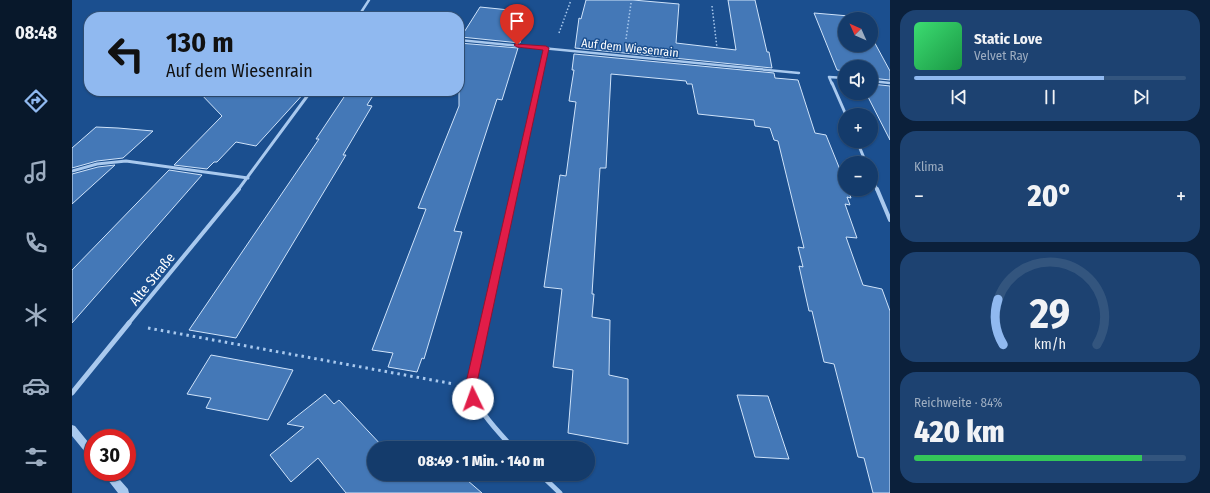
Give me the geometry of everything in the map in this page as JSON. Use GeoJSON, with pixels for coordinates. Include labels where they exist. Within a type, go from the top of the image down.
{"type":"FeatureCollection","features":[{"type":"Feature","properties":{"kind":"street"},"geometry":{"type":"LineString","coordinates":[[361,12],[369,0]]}},
{"type":"Feature","properties":{"kind":"street","name":"Auf dem Wiesenrain"},"geometry":{"type":"LineString","coordinates":[[464,40],[799,73]]}},
{"type":"Feature","properties":{"kind":"street"},"geometry":{"type":"LineString","coordinates":[[507,441],[482,414],[473,399],[471,387],[546,48]]}},
{"type":"Feature","properties":{"kind":"street"},"geometry":{"type":"LineString","coordinates":[[838,78],[829,77],[838,97]]}},
{"type":"Feature","properties":{"kind":"street"},"geometry":{"type":"LineString","coordinates":[[878,82],[890,83]]}},
{"type":"Feature","properties":{"kind":"street","name":"Alte Straße"},"geometry":{"type":"LineString","coordinates":[[72,393],[248,178],[307,96]]}},
{"type":"Feature","properties":{"kind":"street"},"geometry":{"type":"LineString","coordinates":[[72,171],[97,164],[126,161],[248,178]]}},
{"type":"Feature","properties":{"kind":"street"},"geometry":{"type":"LineString","coordinates":[[878,192],[890,220]]}},
{"type":"Feature","properties":{"kind":"street"},"geometry":{"type":"LineString","coordinates":[[72,429],[84,444]]}},
{"type":"Feature","properties":{"kind":"street"},"geometry":{"type":"LineString","coordinates":[[114,481],[124,493]]}},
{"type":"Feature","properties":{"kind":"street"},"geometry":{"type":"LineString","coordinates":[[547,481],[560,493]]}},
{"type":"Feature","properties":{"kind":"path"},"geometry":{"type":"LineString","coordinates":[[553,49],[571,0]]}},
{"type":"Feature","properties":{"kind":"path"},"geometry":{"type":"LineString","coordinates":[[624,56],[631,4]]}},
{"type":"Feature","properties":{"kind":"path"},"geometry":{"type":"LineString","coordinates":[[712,6],[718,66]]}},
{"type":"Feature","properties":{"kind":"path"},"geometry":{"type":"LineString","coordinates":[[130,324],[471,387]]}},
{"type":"Feature","properties":{"kind":"building"},"geometry":{"type":"Polygon","coordinates":[[[586,0],[633,0],[679,4],[676,43],[736,50],[728,0],[755,0],[772,68],[575,48],[579,18],[581,19],[586,0]]]}},
{"type":"Feature","properties":{"kind":"building"},"geometry":{"type":"Polygon","coordinates":[[[480,7],[529,12],[520,43],[464,37],[464,32],[480,7]]]}},
{"type":"Feature","properties":{"kind":"building"},"geometry":{"type":"Polygon","coordinates":[[[814,13],[838,15],[838,52],[878,52],[878,49],[890,71],[890,80],[878,79],[878,60],[838,60],[837,70],[814,13]]]}},
{"type":"Feature","properties":{"kind":"building"},"geometry":{"type":"Polygon","coordinates":[[[464,43],[518,48],[502,100],[497,99],[454,231],[462,232],[424,359],[422,358],[417,372],[388,367],[393,353],[372,350],[426,209],[418,208],[459,106],[459,96],[464,96],[464,43]]]}},
{"type":"Feature","properties":{"kind":"building"},"geometry":{"type":"Polygon","coordinates":[[[574,54],[774,73],[775,78],[798,80],[815,133],[826,135],[838,165],[838,196],[850,196],[851,198],[847,197],[850,205],[845,204],[857,238],[846,237],[863,285],[882,289],[890,311],[890,493],[873,493],[864,458],[858,457],[834,364],[824,362],[812,311],[809,311],[799,266],[803,267],[798,247],[804,248],[778,141],[774,140],[770,128],[755,126],[754,120],[698,114],[692,84],[687,84],[686,81],[611,74],[606,168],[600,168],[592,294],[594,294],[592,317],[610,320],[609,375],[628,379],[628,444],[568,433],[573,370],[553,367],[562,289],[544,287],[560,175],[566,176],[576,102],[569,101],[574,70],[572,70],[574,54]]]}},
{"type":"Feature","properties":{"kind":"building"},"geometry":{"type":"Polygon","coordinates":[[[878,85],[890,86],[890,140],[878,116],[878,108],[874,108],[870,100],[878,100],[878,85]]]}},
{"type":"Feature","properties":{"kind":"building"},"geometry":{"type":"Polygon","coordinates":[[[203,96],[301,96],[256,146],[236,142],[217,162],[214,162],[207,169],[174,165],[222,116],[203,96]]]}},
{"type":"Feature","properties":{"kind":"building"},"geometry":{"type":"Polygon","coordinates":[[[345,96],[373,96],[367,105],[372,106],[343,155],[346,155],[236,338],[189,330],[319,139],[316,139],[345,96]]]}},
{"type":"Feature","properties":{"kind":"building"},"geometry":{"type":"Polygon","coordinates":[[[96,127],[153,131],[123,158],[97,161],[72,168],[72,148],[96,127]]]}},
{"type":"Feature","properties":{"kind":"building"},"geometry":{"type":"Polygon","coordinates":[[[115,165],[72,204],[72,174],[98,167],[115,165]]]}},
{"type":"Feature","properties":{"kind":"building"},"geometry":{"type":"Polygon","coordinates":[[[169,170],[202,175],[72,323],[72,270],[169,170]]]}},
{"type":"Feature","properties":{"kind":"building"},"geometry":{"type":"Polygon","coordinates":[[[211,355],[293,370],[268,420],[206,408],[211,398],[187,394],[211,355]]]}},
{"type":"Feature","properties":{"kind":"building"},"geometry":{"type":"Polygon","coordinates":[[[325,394],[334,404],[339,400],[377,441],[367,441],[367,481],[468,481],[482,493],[346,493],[318,458],[291,482],[270,455],[304,427],[287,424],[325,394]]]}},
{"type":"Feature","properties":{"kind":"building"},"geometry":{"type":"Polygon","coordinates":[[[737,395],[768,396],[789,459],[755,457],[737,395]]]}},
{"type":"Feature","properties":{"kind":"route"},"geometry":{"type":"LineString","coordinates":[[473,399],[471,387],[546,48],[517,45]]}}]}
